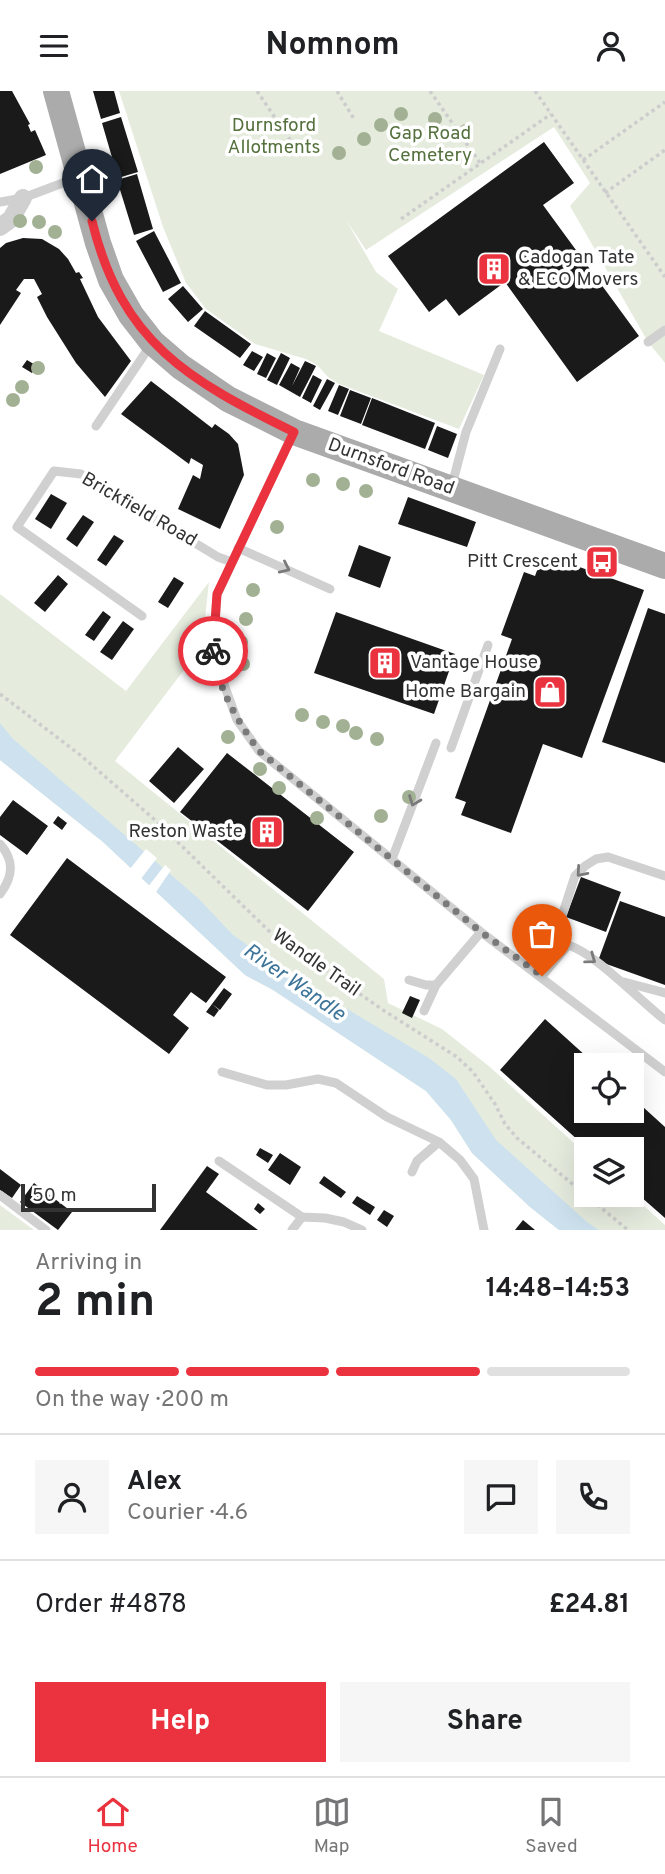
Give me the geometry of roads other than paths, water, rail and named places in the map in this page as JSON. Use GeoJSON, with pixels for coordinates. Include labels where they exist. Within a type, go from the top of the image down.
{"type":"FeatureCollection","features":[{"type":"Feature","properties":{"kind":"main road","name":"Durnsford Road"},"geometry":{"type":"LineString","coordinates":[[56,91],[98,243],[111,280],[131,315],[152,342],[181,367],[228,399],[294,432],[665,566]]}},
{"type":"Feature","properties":{"kind":"street"},"geometry":{"type":"LineString","coordinates":[[0,227],[11,219],[23,198]]}},
{"type":"Feature","properties":{"kind":"lane"},"geometry":{"type":"LineString","coordinates":[[0,202],[23,198],[81,176]]}},
{"type":"Feature","properties":{"kind":"lane"},"geometry":{"type":"LineString","coordinates":[[648,342],[665,330]]}},
{"type":"Feature","properties":{"kind":"lane"},"geometry":{"type":"LineString","coordinates":[[96,426],[152,342]]}},
{"type":"Feature","properties":{"kind":"lane"},"geometry":{"type":"LineString","coordinates":[[452,490],[466,432],[499,349]]}},
{"type":"Feature","properties":{"kind":"lane"},"geometry":{"type":"LineString","coordinates":[[294,432],[217,594],[213,654],[237,720],[259,751],[481,932],[665,1072]]}},
{"type":"Feature","properties":{"kind":"lane","name":"Brickfield Road"},"geometry":{"type":"LineString","coordinates":[[142,617],[17,527],[54,471],[81,474],[218,557],[232,562]]}},
{"type":"Feature","properties":{"kind":"lane"},"geometry":{"type":"LineString","coordinates":[[239,548],[330,589]]}},
{"type":"Feature","properties":{"kind":"lane"},"geometry":{"type":"LineString","coordinates":[[451,748],[488,646]]}},
{"type":"Feature","properties":{"kind":"lane"},"geometry":{"type":"LineString","coordinates":[[392,859],[436,743]]}},
{"type":"Feature","properties":{"kind":"lane"},"geometry":{"type":"LineString","coordinates":[[0,843],[12,866],[11,876],[0,894]]}},
{"type":"Feature","properties":{"kind":"lane"},"geometry":{"type":"LineString","coordinates":[[665,876],[608,857],[596,859],[584,866],[575,876],[559,922],[568,945],[575,947],[665,1020]]}},
{"type":"Feature","properties":{"kind":"lane"},"geometry":{"type":"LineString","coordinates":[[424,1011],[436,985],[481,932]]}},
{"type":"Feature","properties":{"kind":"lane"},"geometry":{"type":"LineString","coordinates":[[542,976],[568,945]]}},
{"type":"Feature","properties":{"kind":"lane"},"geometry":{"type":"LineString","coordinates":[[409,980],[436,985]]}},
{"type":"Feature","properties":{"kind":"lane"},"geometry":{"type":"LineString","coordinates":[[618,981],[665,993]]}},
{"type":"Feature","properties":{"kind":"lane"},"geometry":{"type":"LineString","coordinates":[[222,1072],[268,1085],[286,1085],[318,1079],[336,1083],[387,1117],[439,1142],[460,1160],[474,1179],[484,1230]]}},
{"type":"Feature","properties":{"kind":"lane"},"geometry":{"type":"LineString","coordinates":[[412,1172],[417,1161],[439,1142]]}},
{"type":"Feature","properties":{"kind":"lane"},"geometry":{"type":"LineString","coordinates":[[219,1161],[302,1217],[334,1220],[362,1230]]}},
{"type":"Feature","properties":{"kind":"lane"},"geometry":{"type":"LineString","coordinates":[[0,1195],[46,1230]]}},
{"type":"Feature","properties":{"kind":"lane"},"geometry":{"type":"LineString","coordinates":[[292,1230],[302,1217]]}},
{"type":"Feature","properties":{"kind":"water","name":"River Wandle"},"geometry":{"type":"Polygon","coordinates":[[[0,723],[13,739],[198,898],[233,935],[292,976],[429,1058],[456,1079],[496,1140],[599,1230],[559,1230],[472,1153],[451,1120],[426,1091],[273,990],[245,975],[103,842],[0,760],[0,723]]]}},
{"type":"Feature","properties":{"kind":"place","name":"Cadogan Tate & ECO Movers"},"geometry":{"type":"Point","coordinates":[494,269]}},
{"type":"Feature","properties":{"kind":"place","name":"Pitt Crescent"},"geometry":{"type":"Point","coordinates":[602,562]}},
{"type":"Feature","properties":{"kind":"place","name":"Vantage House"},"geometry":{"type":"Point","coordinates":[385,663]}},
{"type":"Feature","properties":{"kind":"place","name":"Home Bargain"},"geometry":{"type":"Point","coordinates":[550,692]}},
{"type":"Feature","properties":{"kind":"place","name":"Reston Waste"},"geometry":{"type":"Point","coordinates":[267,832]}},
{"type":"Feature","properties":{"kind":"park label","name":"Durnsford Allotments"},"geometry":{"type":"Point","coordinates":[274,137]}},
{"type":"Feature","properties":{"kind":"park label","name":"Gap Road Cemetery"},"geometry":{"type":"Point","coordinates":[430,145]}}]}
